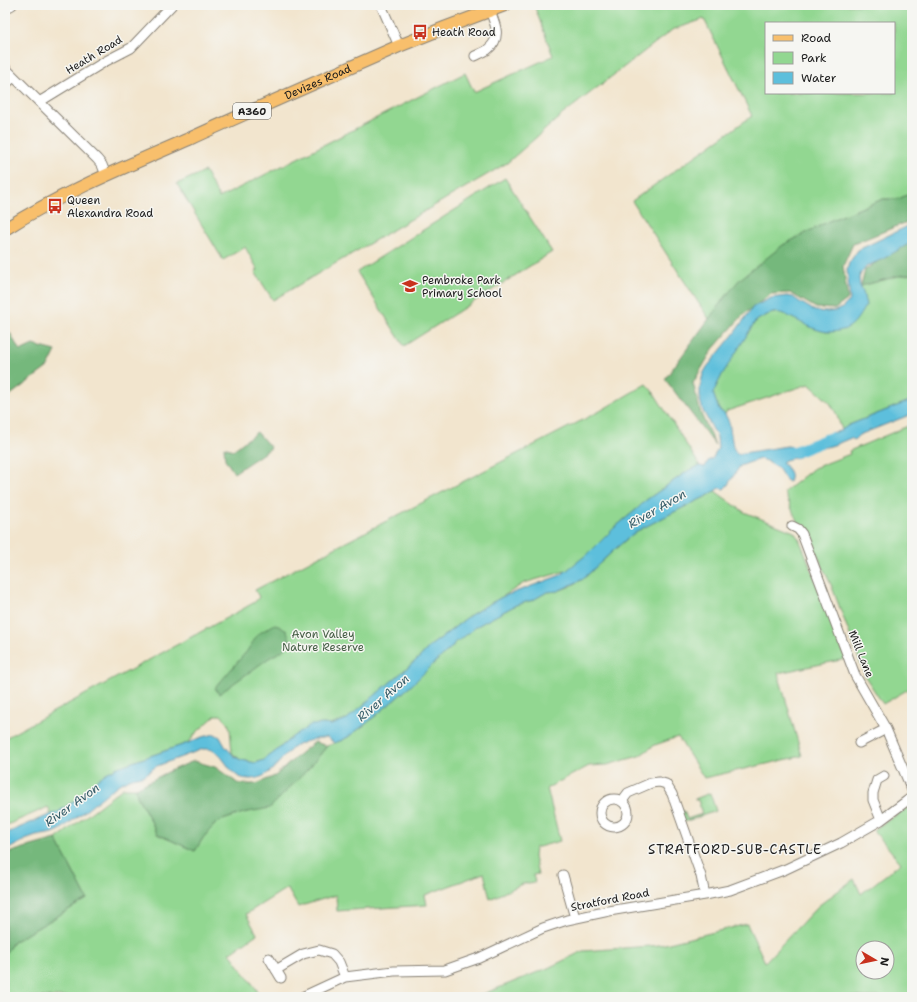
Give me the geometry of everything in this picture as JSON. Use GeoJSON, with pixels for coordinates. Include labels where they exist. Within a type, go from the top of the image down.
{"type":"FeatureCollection","features":[{"type":"Feature","properties":{"kind":"main road","name":"Devizes Road"},"geometry":{"type":"LineString","coordinates":[[5,229],[90,182],[399,46],[505,5]]}},
{"type":"Feature","properties":{"kind":"street"},"geometry":{"type":"LineString","coordinates":[[5,9],[12,5]]}},
{"type":"Feature","properties":{"kind":"street","name":"Heath Road"},"geometry":{"type":"LineString","coordinates":[[39,102],[106,61],[131,48],[172,5]]}},
{"type":"Feature","properties":{"kind":"street"},"geometry":{"type":"LineString","coordinates":[[381,5],[399,46]]}},
{"type":"Feature","properties":{"kind":"street"},"geometry":{"type":"LineString","coordinates":[[475,56],[487,50],[495,42],[497,36],[496,29],[490,11]]}},
{"type":"Feature","properties":{"kind":"street"},"geometry":{"type":"LineString","coordinates":[[5,68],[97,159],[102,165],[106,175]]}},
{"type":"Feature","properties":{"kind":"street"},"geometry":{"type":"LineString","coordinates":[[5,85],[13,77]]}},
{"type":"Feature","properties":{"kind":"street","name":"Mill Lane"},"geometry":{"type":"LineString","coordinates":[[792,526],[798,529],[802,534],[855,675],[886,729],[912,790]]}},
{"type":"Feature","properties":{"kind":"street"},"geometry":{"type":"LineString","coordinates":[[860,744],[886,729]]}},
{"type":"Feature","properties":{"kind":"street"},"geometry":{"type":"LineString","coordinates":[[881,820],[873,800],[873,793],[877,780],[884,776]]}},
{"type":"Feature","properties":{"kind":"street"},"geometry":{"type":"LineString","coordinates":[[622,801],[628,793],[651,783],[659,782],[666,784],[672,794],[701,876],[705,896]]}},
{"type":"Feature","properties":{"kind":"street","name":"Stratford Road"},"geometry":{"type":"LineString","coordinates":[[303,997],[345,977],[394,971],[444,970],[479,958],[543,928],[575,918],[609,910],[705,896],[730,890],[786,869],[841,843],[881,820],[912,797]]}},
{"type":"Feature","properties":{"kind":"street"},"geometry":{"type":"LineString","coordinates":[[563,875],[575,918]]}},
{"type":"Feature","properties":{"kind":"street"},"geometry":{"type":"LineString","coordinates":[[269,958],[279,974],[303,954],[319,950],[332,954],[339,962],[345,977]]}},
{"type":"Feature","properties":{"kind":"green space"},"geometry":{"type":"Polygon","coordinates":[[[534,5],[912,5],[912,193],[898,199],[883,199],[829,221],[783,245],[722,301],[709,319],[632,201],[752,116],[704,19],[672,30],[563,114],[507,163],[273,300],[255,272],[258,270],[245,247],[223,260],[177,184],[205,171],[219,198],[465,73],[474,92],[553,56],[534,5]]]}},
{"type":"Feature","properties":{"kind":"green space"},"geometry":{"type":"Polygon","coordinates":[[[505,178],[552,252],[404,346],[357,272],[505,178]]]}},
{"type":"Feature","properties":{"kind":"green space"},"geometry":{"type":"Polygon","coordinates":[[[912,193],[912,220],[853,244],[843,266],[848,299],[835,309],[816,308],[790,293],[771,294],[743,315],[713,349],[693,383],[701,414],[715,445],[665,379],[722,301],[739,280],[783,245],[829,221],[883,199],[898,199],[912,193]]]}},
{"type":"Feature","properties":{"kind":"green space"},"geometry":{"type":"Polygon","coordinates":[[[912,240],[912,274],[898,276],[861,286],[865,270],[897,248],[912,240]]]}},
{"type":"Feature","properties":{"kind":"green space"},"geometry":{"type":"Polygon","coordinates":[[[912,274],[912,400],[849,425],[842,430],[836,413],[830,403],[809,384],[727,411],[725,414],[719,410],[713,393],[726,368],[755,322],[759,319],[769,314],[780,312],[810,327],[826,332],[836,331],[866,305],[861,286],[898,276],[912,274]]]}},
{"type":"Feature","properties":{"kind":"green space"},"geometry":{"type":"Polygon","coordinates":[[[10,333],[20,351],[33,345],[56,351],[48,367],[5,399],[5,334],[10,333]]]}},
{"type":"Feature","properties":{"kind":"green space","name":"Avon Valley Nature Reserve"},"geometry":{"type":"Polygon","coordinates":[[[646,384],[654,393],[700,466],[679,477],[645,501],[569,570],[524,583],[469,616],[430,646],[420,657],[347,719],[331,725],[323,724],[292,737],[264,760],[255,763],[241,760],[232,753],[228,723],[221,715],[216,715],[196,733],[188,743],[118,767],[97,780],[86,793],[58,812],[51,815],[48,807],[5,826],[5,738],[255,602],[259,597],[255,590],[600,411],[646,384]]]}},
{"type":"Feature","properties":{"kind":"green space"},"geometry":{"type":"Polygon","coordinates":[[[908,426],[912,426],[912,687],[883,704],[866,678],[832,587],[809,537],[798,523],[784,492],[814,468],[850,454],[849,451],[908,426]]]}},
{"type":"Feature","properties":{"kind":"green space"},"geometry":{"type":"Polygon","coordinates":[[[257,432],[271,448],[234,473],[225,459],[224,447],[233,450],[257,432]]]}},
{"type":"Feature","properties":{"kind":"green space"},"geometry":{"type":"Polygon","coordinates":[[[715,491],[744,512],[794,532],[805,553],[846,659],[778,673],[802,756],[704,778],[678,737],[655,745],[639,756],[607,765],[589,766],[547,788],[560,841],[535,848],[534,857],[538,874],[533,875],[535,882],[522,884],[490,899],[484,873],[425,895],[427,905],[337,911],[336,895],[298,907],[287,888],[246,914],[257,934],[230,953],[262,997],[5,997],[5,954],[13,942],[87,899],[56,839],[123,788],[136,788],[137,796],[157,834],[195,851],[203,838],[217,822],[243,813],[270,807],[309,768],[327,746],[348,737],[367,723],[413,684],[452,647],[455,642],[460,640],[477,626],[516,605],[533,600],[547,592],[558,591],[571,586],[583,579],[637,531],[715,491]]]}},
{"type":"Feature","properties":{"kind":"green space"},"geometry":{"type":"Polygon","coordinates":[[[275,624],[287,631],[291,642],[282,651],[269,658],[219,694],[215,688],[247,651],[258,634],[275,624]]]}},
{"type":"Feature","properties":{"kind":"green space"},"geometry":{"type":"Polygon","coordinates":[[[315,742],[327,746],[309,768],[270,808],[243,813],[217,822],[203,838],[195,851],[157,834],[137,796],[136,788],[194,761],[215,767],[239,784],[256,784],[275,776],[315,742]]]}},
{"type":"Feature","properties":{"kind":"green space"},"geometry":{"type":"Polygon","coordinates":[[[710,793],[716,811],[684,822],[680,811],[684,811],[687,819],[702,814],[698,800],[695,799],[710,793]]]}},
{"type":"Feature","properties":{"kind":"green space"},"geometry":{"type":"Polygon","coordinates":[[[912,805],[912,997],[476,997],[548,968],[583,951],[665,944],[747,924],[765,962],[818,906],[854,879],[861,894],[901,863],[873,830],[912,805]]]}},
{"type":"Feature","properties":{"kind":"green space"},"geometry":{"type":"Polygon","coordinates":[[[56,839],[87,899],[13,942],[5,954],[5,854],[56,839]]]}},
{"type":"Feature","properties":{"kind":"water"},"geometry":{"type":"Polygon","coordinates":[[[912,224],[912,242],[883,259],[867,266],[861,273],[859,278],[860,286],[866,305],[856,321],[845,329],[826,332],[814,329],[782,313],[774,313],[764,316],[755,322],[722,375],[713,393],[719,410],[725,414],[729,422],[733,447],[737,454],[787,446],[797,449],[805,446],[807,452],[782,462],[790,473],[789,482],[785,479],[778,468],[760,459],[740,466],[724,489],[719,488],[709,495],[637,531],[583,579],[558,591],[547,592],[533,600],[516,605],[477,626],[460,640],[455,642],[452,647],[413,684],[367,723],[340,741],[334,743],[327,737],[301,743],[294,747],[264,776],[250,779],[245,779],[236,775],[217,753],[211,750],[203,749],[157,766],[145,775],[129,779],[119,784],[60,830],[25,840],[5,851],[5,834],[58,812],[86,793],[97,780],[106,773],[118,767],[202,737],[215,734],[220,737],[225,746],[234,756],[241,760],[256,763],[264,760],[292,737],[311,725],[331,725],[347,719],[420,657],[430,646],[469,616],[502,597],[561,575],[591,551],[614,528],[645,501],[689,470],[700,466],[705,467],[708,461],[713,458],[718,448],[717,437],[703,411],[700,400],[700,387],[703,374],[753,307],[771,298],[787,296],[793,297],[815,311],[827,312],[842,308],[850,300],[847,270],[849,263],[858,250],[912,224]]]}},
{"type":"Feature","properties":{"kind":"water"},"geometry":{"type":"Polygon","coordinates":[[[912,400],[912,414],[859,435],[854,440],[851,438],[830,446],[817,447],[816,443],[831,433],[840,431],[849,425],[912,400]]]}},
{"type":"Feature","properties":{"kind":"waterway","name":"River Avon"},"geometry":{"type":"LineString","coordinates":[[792,452],[831,438]]}},
{"type":"Feature","properties":{"kind":"place","name":"Heath Road"},"geometry":{"type":"Point","coordinates":[420,32]}},
{"type":"Feature","properties":{"kind":"place","name":"Queen Alexandra Road"},"geometry":{"type":"Point","coordinates":[55,206]}},
{"type":"Feature","properties":{"kind":"place","name":"Pembroke Park Primary School"},"geometry":{"type":"Point","coordinates":[410,286]}},
{"type":"Feature","properties":{"kind":"district","name":"STRATFORD-SUB-CASTLE"},"geometry":{"type":"Point","coordinates":[735,849]}}]}
